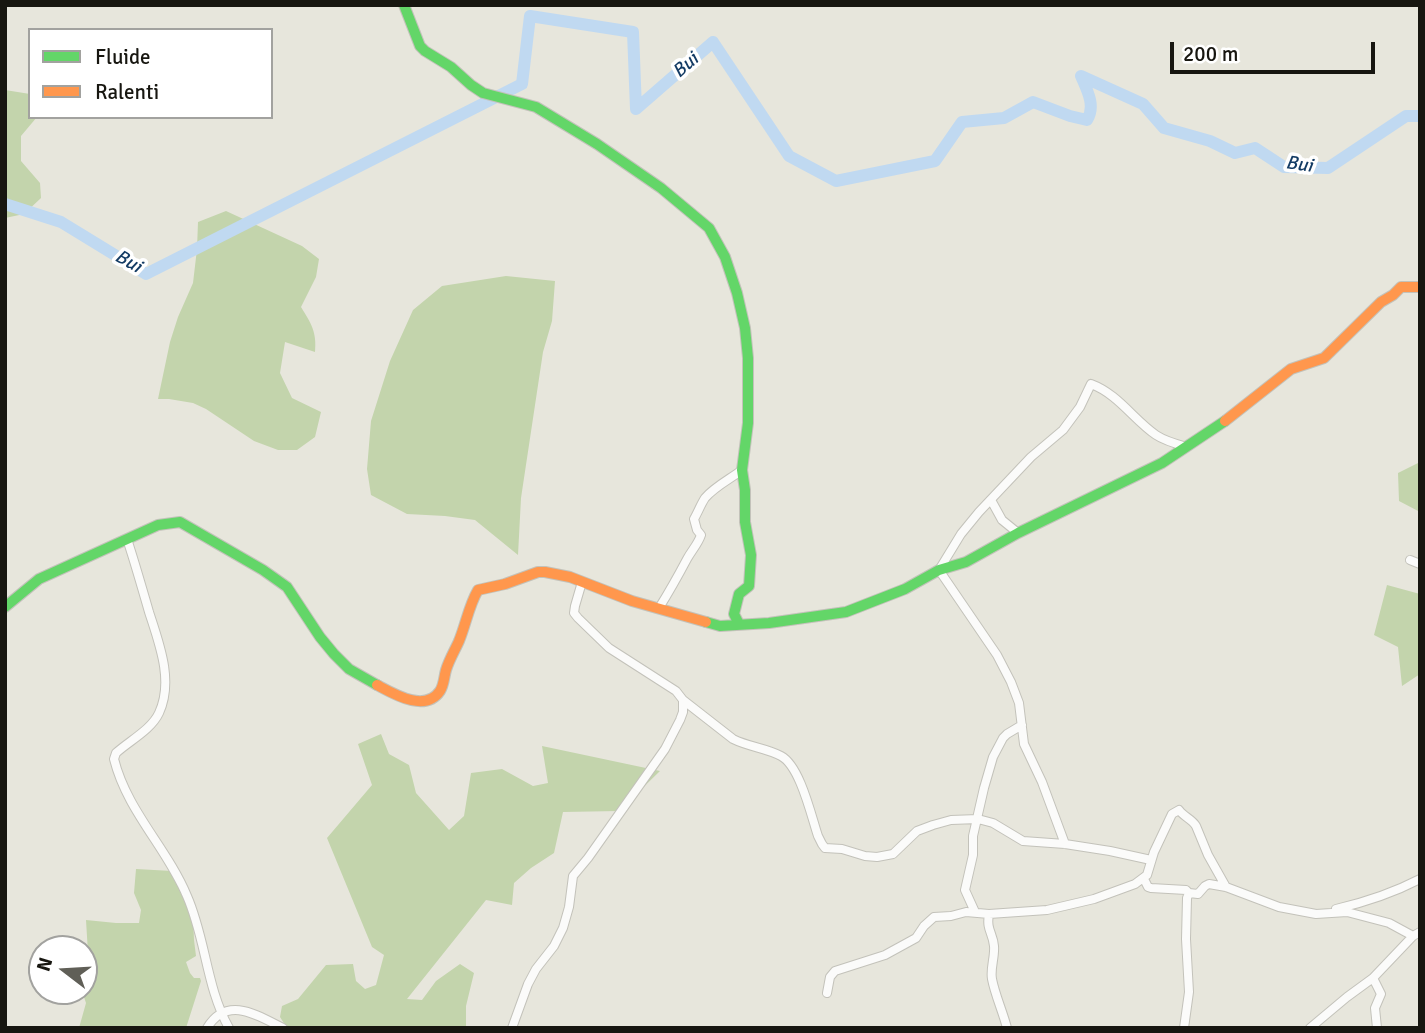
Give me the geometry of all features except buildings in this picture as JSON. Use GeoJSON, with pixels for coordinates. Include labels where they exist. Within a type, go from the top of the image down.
{"type":"FeatureCollection","features":[{"type":"Feature","properties":{"kind":"street"},"geometry":{"type":"LineString","coordinates":[[404,5],[420,46],[451,67],[471,85],[483,93],[536,107],[577,131],[661,188],[709,228],[724,257],[737,293],[748,358],[748,423],[742,470],[751,573],[749,586],[739,594],[734,614],[739,624]]}},
{"type":"Feature","properties":{"kind":"street"},"geometry":{"type":"LineString","coordinates":[[5,607],[39,579],[158,525],[180,522],[287,587],[320,638],[349,669],[396,695],[415,701],[424,701],[439,693],[478,590],[541,572],[555,573],[632,601],[720,626],[769,623],[846,612],[905,589],[939,570],[966,562],[1018,533],[1162,463],[1237,411],[1291,369],[1324,358],[1381,302],[1401,287],[1420,287]]}},
{"type":"Feature","properties":{"kind":"street"},"geometry":{"type":"LineString","coordinates":[[939,570],[961,534],[990,500],[1031,457],[1063,430],[1080,407],[1091,384],[1126,407],[1158,437],[1186,447]]}},
{"type":"Feature","properties":{"kind":"street"},"geometry":{"type":"LineString","coordinates":[[659,608],[699,541],[701,534],[694,519],[706,496],[742,470]]}},
{"type":"Feature","properties":{"kind":"street"},"geometry":{"type":"LineString","coordinates":[[990,500],[1002,520],[1018,533]]}},
{"type":"Feature","properties":{"kind":"street"},"geometry":{"type":"LineString","coordinates":[[127,539],[157,637],[165,673],[158,716],[146,730],[116,753],[114,760],[129,799],[165,853],[187,895],[200,932],[210,980],[229,1028]]}},
{"type":"Feature","properties":{"kind":"street"},"geometry":{"type":"LineString","coordinates":[[1410,560],[1420,564]]}},
{"type":"Feature","properties":{"kind":"street"},"geometry":{"type":"LineString","coordinates":[[939,570],[996,654],[1017,694],[1024,744],[1042,782],[1065,844]]}},
{"type":"Feature","properties":{"kind":"street"},"geometry":{"type":"LineString","coordinates":[[582,582],[574,613],[609,648],[676,691],[683,700],[733,739],[779,754],[788,760],[795,769],[825,848],[851,850],[865,856],[885,856],[897,851],[918,831],[933,825],[951,820],[978,819],[993,823],[1023,841],[1065,844],[1151,860]]}},
{"type":"Feature","properties":{"kind":"street"},"geometry":{"type":"LineString","coordinates":[[512,1028],[528,984],[563,928],[569,908],[573,876],[665,749],[683,712],[683,700]]}},
{"type":"Feature","properties":{"kind":"street"},"geometry":{"type":"LineString","coordinates":[[975,912],[965,890],[973,855],[973,835],[984,788],[993,757],[1003,738],[1022,726]]}},
{"type":"Feature","properties":{"kind":"street"},"geometry":{"type":"LineString","coordinates":[[827,993],[830,976],[835,971],[885,955],[916,938],[934,917],[975,912],[989,914],[1038,911],[1087,902],[1144,879],[1172,814],[1179,810],[1196,826],[1226,887]]}},
{"type":"Feature","properties":{"kind":"street"},"geometry":{"type":"LineString","coordinates":[[1144,879],[1150,888],[1186,890],[1198,894],[1209,884],[1226,887],[1279,907],[1316,914],[1347,912],[1417,934],[1373,978],[1310,1028]]}},
{"type":"Feature","properties":{"kind":"street"},"geometry":{"type":"LineString","coordinates":[[1316,914],[1367,902],[1420,879]]}},
{"type":"Feature","properties":{"kind":"street"},"geometry":{"type":"LineString","coordinates":[[1184,1028],[1189,992],[1186,939],[1189,893]]}},
{"type":"Feature","properties":{"kind":"street"},"geometry":{"type":"LineString","coordinates":[[989,914],[989,931],[994,942],[995,955],[991,978],[1007,1028]]}},
{"type":"Feature","properties":{"kind":"street"},"geometry":{"type":"LineString","coordinates":[[1373,978],[1381,994],[1376,1008],[1377,1028]]}},
{"type":"Feature","properties":{"kind":"street"},"geometry":{"type":"LineString","coordinates":[[207,1028],[221,1013],[230,1010],[252,1012],[283,1028]]}},
{"type":"Feature","properties":{"kind":"green space"},"geometry":{"type":"Polygon","coordinates":[[[5,90],[28,94],[28,119],[35,119],[21,136],[21,161],[40,183],[41,198],[24,214],[5,218],[5,90]]]}},
{"type":"Feature","properties":{"kind":"green space"},"geometry":{"type":"Polygon","coordinates":[[[226,211],[302,246],[319,259],[316,277],[301,307],[312,328],[315,352],[285,342],[280,373],[292,398],[321,412],[315,437],[297,450],[278,450],[254,441],[193,403],[158,399],[170,342],[193,283],[198,222],[226,211]]]}},
{"type":"Feature","properties":{"kind":"green space"},"geometry":{"type":"Polygon","coordinates":[[[506,276],[555,281],[552,321],[543,352],[521,498],[518,555],[475,520],[407,514],[371,495],[367,469],[371,421],[390,361],[413,310],[442,286],[506,276]]]}},
{"type":"Feature","properties":{"kind":"green space"},"geometry":{"type":"Polygon","coordinates":[[[1420,462],[1420,512],[1399,501],[1398,473],[1420,462]]]}},
{"type":"Feature","properties":{"kind":"green space"},"geometry":{"type":"Polygon","coordinates":[[[1387,585],[1420,594],[1420,674],[1402,686],[1398,647],[1374,635],[1387,585]]]}},
{"type":"Feature","properties":{"kind":"green space"},"geometry":{"type":"Polygon","coordinates":[[[381,734],[389,754],[409,765],[416,793],[449,830],[464,816],[471,773],[502,769],[533,786],[548,783],[542,746],[660,771],[619,811],[563,812],[554,853],[514,883],[512,905],[486,900],[407,999],[422,1000],[436,981],[460,964],[474,973],[466,1006],[466,1028],[287,1028],[280,1017],[282,1006],[298,999],[326,965],[353,964],[356,981],[365,989],[376,985],[384,955],[372,947],[327,838],[372,785],[358,744],[381,734]]]}},
{"type":"Feature","properties":{"kind":"green space"},"geometry":{"type":"Polygon","coordinates":[[[136,869],[172,871],[193,916],[196,956],[186,962],[190,973],[201,981],[186,1028],[79,1028],[85,1005],[98,1005],[98,935],[87,935],[86,920],[139,923],[141,910],[134,893],[136,869]]]}},
{"type":"Feature","properties":{"kind":"waterway","name":"Bui"},"geometry":{"type":"LineString","coordinates":[[5,204],[61,222],[146,274],[522,84],[530,16],[633,32],[636,109],[713,42],[789,156],[836,181],[935,161],[962,122],[1004,118],[1033,102],[1087,120],[1091,104],[1081,76],[1143,104],[1164,128],[1210,141],[1235,153],[1255,148],[1284,167],[1328,168],[1406,116],[1420,116]]}},
{"type":"Feature","properties":{"kind":"traffic: fast"},"geometry":{"type":"LineString","coordinates":[[404,5],[420,46],[425,51],[451,67],[483,93],[536,107],[597,144],[661,188],[709,228],[725,257],[745,328],[748,358],[748,423],[742,470],[745,522],[751,555],[749,586],[739,594],[734,614],[739,624]]}},
{"type":"Feature","properties":{"kind":"traffic: fast"},"geometry":{"type":"LineString","coordinates":[[706,622],[720,626],[769,623],[846,612],[905,589],[939,570],[966,562],[1018,533],[1162,463],[1225,421]]}},
{"type":"Feature","properties":{"kind":"traffic: fast"},"geometry":{"type":"LineString","coordinates":[[5,607],[39,579],[158,525],[180,522],[287,587],[334,654],[349,669],[377,685]]}},
{"type":"Feature","properties":{"kind":"traffic: slow"},"geometry":{"type":"LineString","coordinates":[[1225,421],[1291,369],[1324,358],[1381,302],[1401,287],[1420,287]]}},
{"type":"Feature","properties":{"kind":"traffic: slow"},"geometry":{"type":"LineString","coordinates":[[377,685],[409,700],[426,701],[434,697],[441,689],[447,666],[478,590],[538,572],[570,577],[632,601],[706,622]]}}]}
